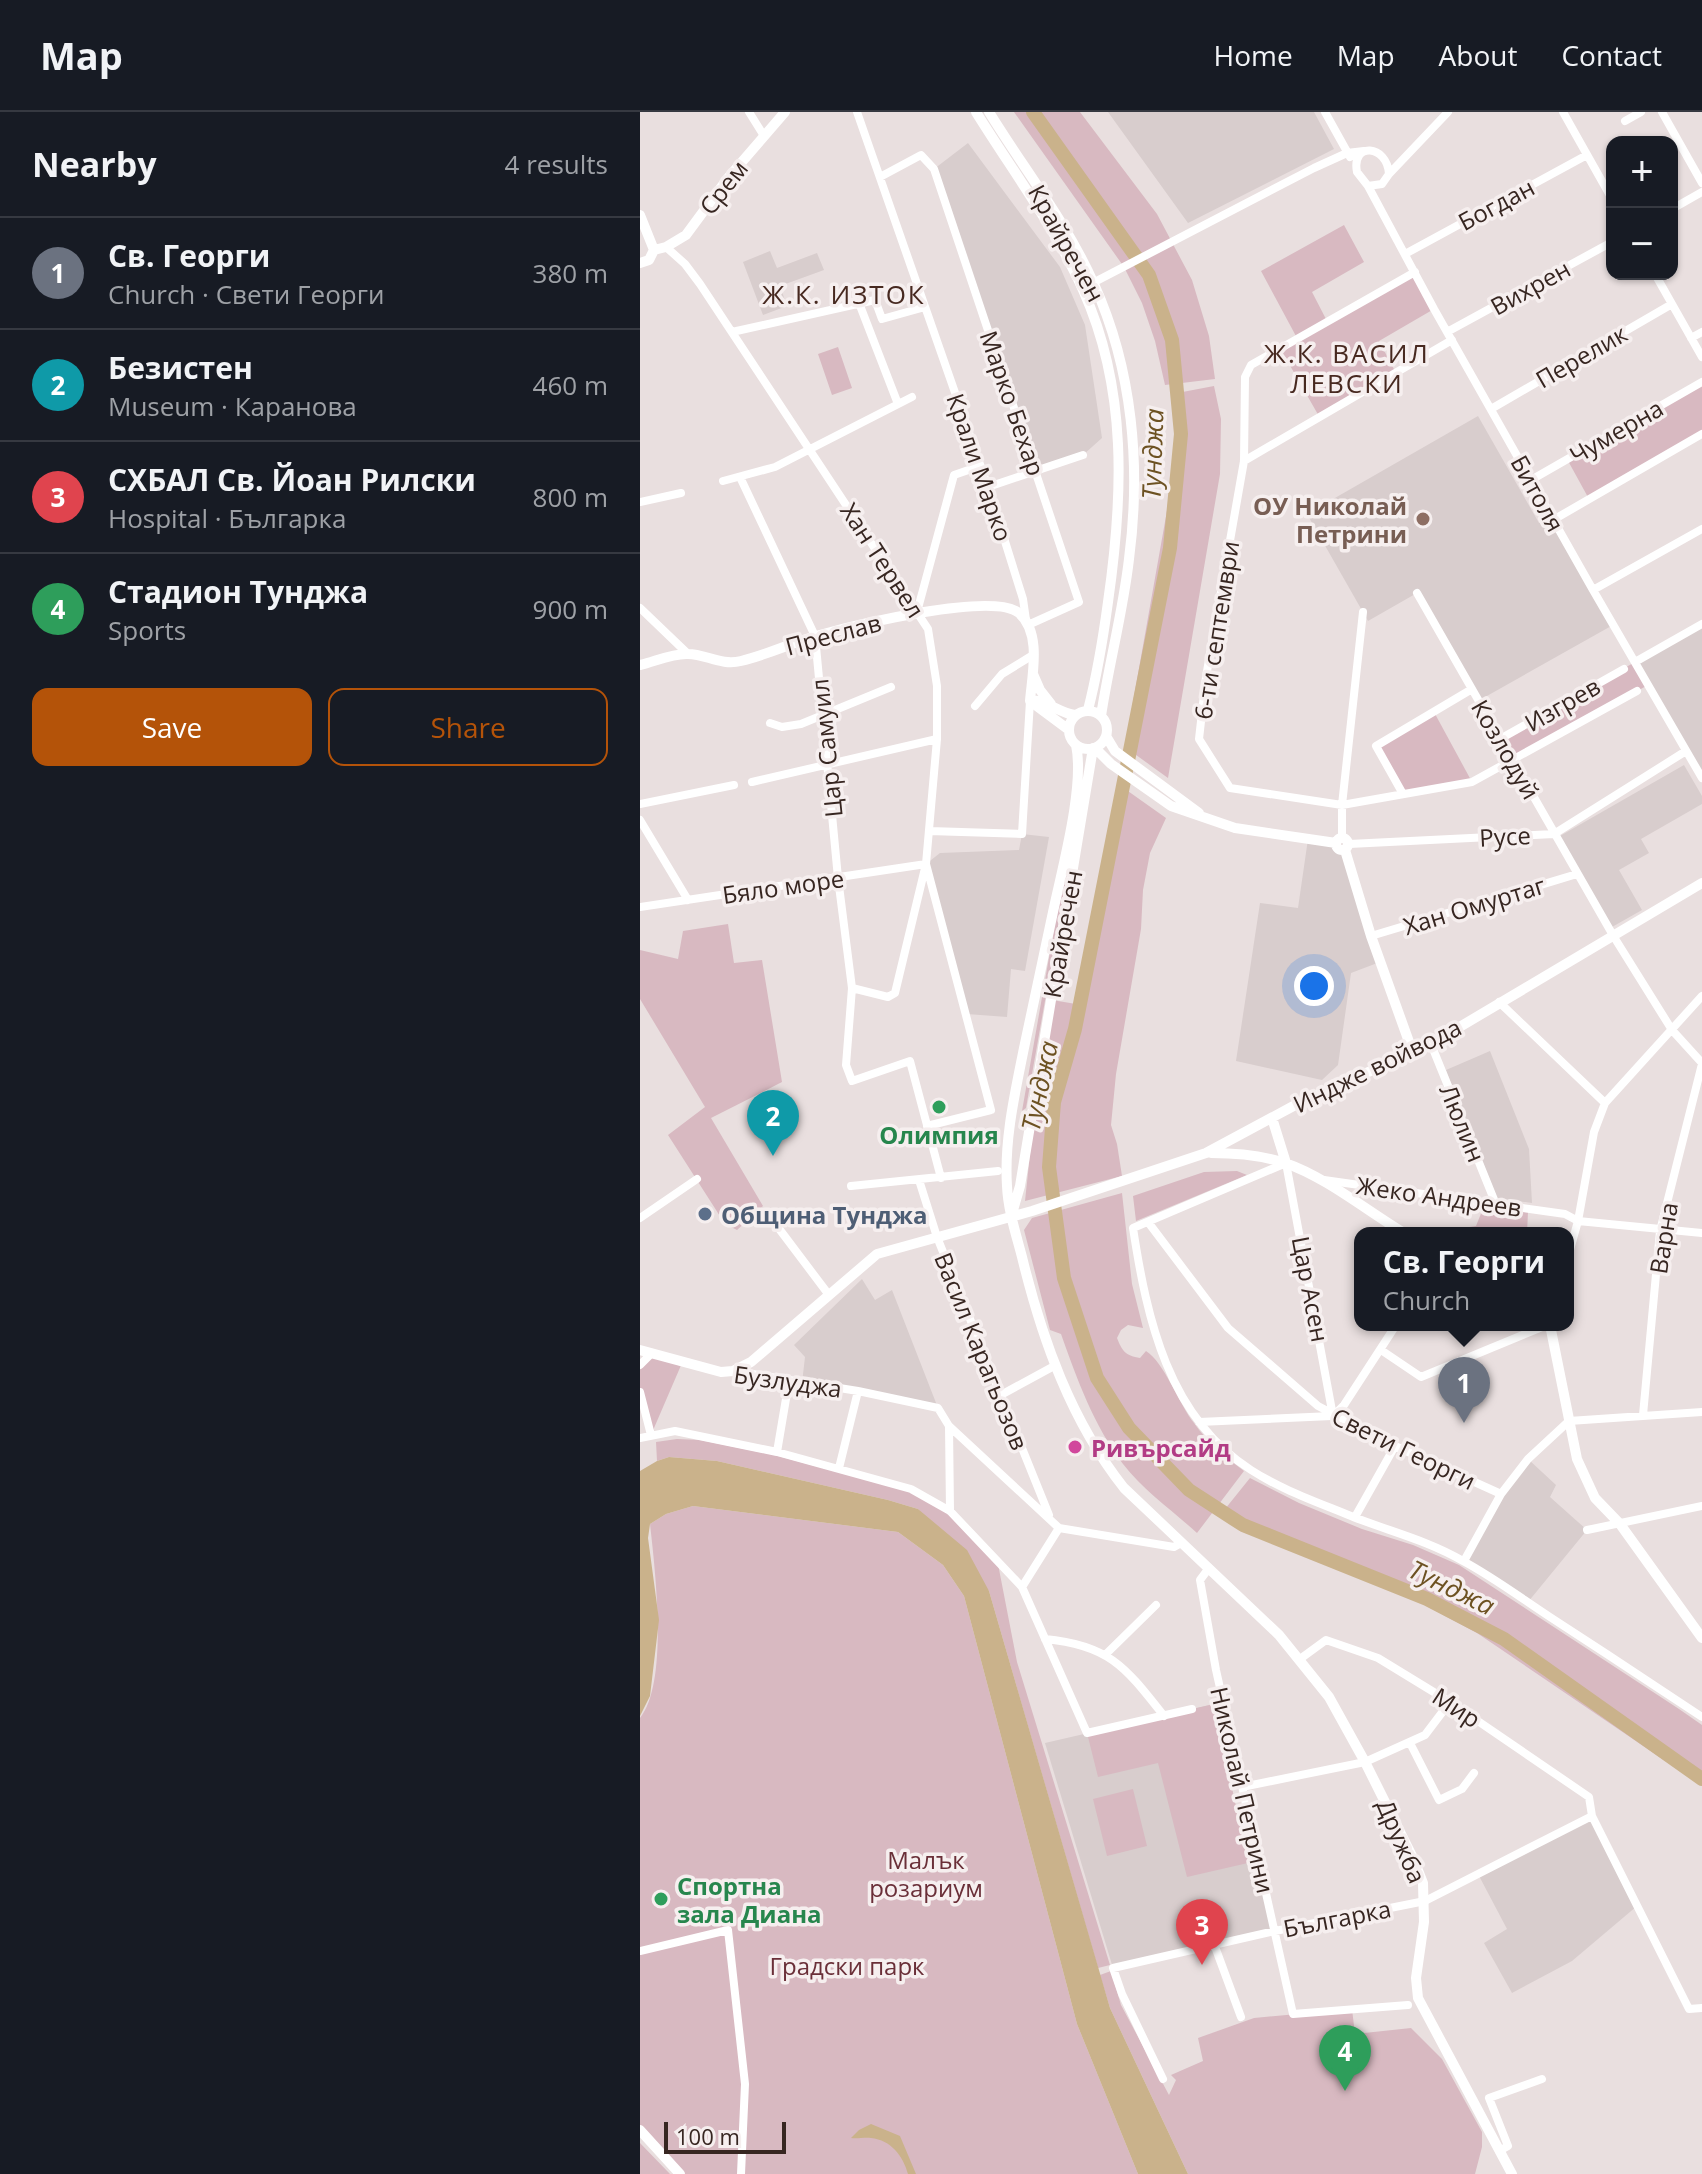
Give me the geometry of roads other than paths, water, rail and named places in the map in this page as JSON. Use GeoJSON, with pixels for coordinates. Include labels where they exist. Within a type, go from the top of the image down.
{"type":"FeatureCollection","features":[{"type":"Feature","properties":{"kind":"street"},"geometry":{"type":"LineString","coordinates":[[749,112],[764,136]]}},
{"type":"Feature","properties":{"kind":"street","name":"Срем"},"geometry":{"type":"LineString","coordinates":[[648,242],[666,247],[686,235],[728,178],[785,112]]}},
{"type":"Feature","properties":{"kind":"street","name":"Крали Марко"},"geometry":{"type":"LineString","coordinates":[[857,112],[988,487],[1033,639],[1022,834],[929,831]]}},
{"type":"Feature","properties":{"kind":"street","name":"Крайречен"},"geometry":{"type":"LineString","coordinates":[[976,112],[1083,288],[1095,320],[1115,399],[1120,465],[1115,552],[1099,665],[1088,710]]}},
{"type":"Feature","properties":{"kind":"street","name":"Крайречен"},"geometry":{"type":"LineString","coordinates":[[989,112],[1062,224],[1094,282],[1107,315],[1121,368],[1133,434],[1136,476],[1129,562],[1101,716]]}},
{"type":"Feature","properties":{"kind":"street"},"geometry":{"type":"LineString","coordinates":[[1325,112],[1362,180],[1368,186],[1382,184]]}},
{"type":"Feature","properties":{"kind":"street"},"geometry":{"type":"LineString","coordinates":[[1380,206],[1382,184],[1389,174],[1448,112]]}},
{"type":"Feature","properties":{"kind":"street"},"geometry":{"type":"LineString","coordinates":[[1563,112],[1606,188]]}},
{"type":"Feature","properties":{"kind":"street"},"geometry":{"type":"LineString","coordinates":[[1625,121],[1641,112]]}},
{"type":"Feature","properties":{"kind":"street"},"geometry":{"type":"LineString","coordinates":[[1662,112],[1702,183]]}},
{"type":"Feature","properties":{"kind":"street"},"geometry":{"type":"LineString","coordinates":[[1355,165],[1361,153],[1368,150]]}},
{"type":"Feature","properties":{"kind":"street"},"geometry":{"type":"LineString","coordinates":[[1083,288],[1347,153],[1375,151],[1383,157],[1389,174]]}},
{"type":"Feature","properties":{"kind":"street","name":"Марко Бехар"},"geometry":{"type":"LineString","coordinates":[[880,177],[921,155],[934,169],[1036,471],[1079,602],[1027,623]]}},
{"type":"Feature","properties":{"kind":"street","name":"Богдан"},"geometry":{"type":"LineString","coordinates":[[1405,254],[1587,155]]}},
{"type":"Feature","properties":{"kind":"street"},"geometry":{"type":"LineString","coordinates":[[1383,157],[1403,156]]}},
{"type":"Feature","properties":{"kind":"street","name":"Битоля"},"geometry":{"type":"LineString","coordinates":[[1368,186],[1553,520],[1702,778]]}},
{"type":"Feature","properties":{"kind":"street"},"geometry":{"type":"LineString","coordinates":[[1674,208],[1702,192]]}},
{"type":"Feature","properties":{"kind":"street"},"geometry":{"type":"LineString","coordinates":[[640,215],[648,242],[649,260],[640,263]]}},
{"type":"Feature","properties":{"kind":"street","name":"Вихрен"},"geometry":{"type":"LineString","coordinates":[[1244,461],[1606,245]]}},
{"type":"Feature","properties":{"kind":"street","name":"Хан Тервел"},"geometry":{"type":"LineString","coordinates":[[666,247],[685,264],[732,332],[928,629],[937,686],[937,739],[926,864],[991,1110],[927,1126]]}},
{"type":"Feature","properties":{"kind":"street","name":"6-ти септември"},"geometry":{"type":"LineString","coordinates":[[1415,272],[1251,365],[1245,377],[1244,461],[1206,677],[1199,739],[1230,788],[1342,805],[1472,782],[1512,761]]}},
{"type":"Feature","properties":{"kind":"street"},"geometry":{"type":"LineString","coordinates":[[1658,280],[1702,357]]}},
{"type":"Feature","properties":{"kind":"street"},"geometry":{"type":"LineString","coordinates":[[732,332],[875,300],[882,319],[925,307]]}},
{"type":"Feature","properties":{"kind":"street"},"geometry":{"type":"LineString","coordinates":[[859,303],[898,404]]}},
{"type":"Feature","properties":{"kind":"street","name":"Перелик"},"geometry":{"type":"LineString","coordinates":[[1491,409],[1672,304]]}},
{"type":"Feature","properties":{"kind":"street"},"geometry":{"type":"LineString","coordinates":[[1691,338],[1702,332]]}},
{"type":"Feature","properties":{"kind":"street","name":"Чумерна"},"geometry":{"type":"LineString","coordinates":[[1531,480],[1702,382]]}},
{"type":"Feature","properties":{"kind":"street"},"geometry":{"type":"LineString","coordinates":[[723,481],[775,467],[912,397]]}},
{"type":"Feature","properties":{"kind":"street","name":"Чумерна"},"geometry":{"type":"LineString","coordinates":[[1553,520],[1702,434]]}},
{"type":"Feature","properties":{"kind":"street"},"geometry":{"type":"LineString","coordinates":[[988,487],[1083,455]]}},
{"type":"Feature","properties":{"kind":"street"},"geometry":{"type":"LineString","coordinates":[[917,612],[954,475],[980,466]]}},
{"type":"Feature","properties":{"kind":"street","name":"Цар Самуил"},"geometry":{"type":"LineString","coordinates":[[740,477],[815,636],[838,878],[852,988],[846,1065],[852,1081],[910,1061],[927,1126]]}},
{"type":"Feature","properties":{"kind":"street"},"geometry":{"type":"LineString","coordinates":[[640,502],[681,493]]}},
{"type":"Feature","properties":{"kind":"street"},"geometry":{"type":"LineString","coordinates":[[1593,590],[1702,529]]}},
{"type":"Feature","properties":{"kind":"street","name":"Козлодуй"},"geometry":{"type":"LineString","coordinates":[[1417,593],[1614,937],[1672,1030],[1702,1063]]}},
{"type":"Feature","properties":{"kind":"street","name":"Преслав"},"geometry":{"type":"LineString","coordinates":[[640,665],[687,653],[731,663],[815,636],[917,612],[1003,606],[1019,613],[1027,623]]}},
{"type":"Feature","properties":{"kind":"street"},"geometry":{"type":"LineString","coordinates":[[640,608],[687,653]]}},
{"type":"Feature","properties":{"kind":"street"},"geometry":{"type":"LineString","coordinates":[[1363,612],[1342,805],[1343,844],[1371,936],[1413,1053]]}},
{"type":"Feature","properties":{"kind":"street"},"geometry":{"type":"LineString","coordinates":[[1635,662],[1702,624]]}},
{"type":"Feature","properties":{"kind":"street"},"geometry":{"type":"LineString","coordinates":[[975,706],[1002,674],[1033,655]]}},
{"type":"Feature","properties":{"kind":"street","name":"Изгрев"},"geometry":{"type":"LineString","coordinates":[[1500,739],[1624,669]]}},
{"type":"Feature","properties":{"kind":"street"},"geometry":{"type":"LineString","coordinates":[[1032,672],[1040,690],[1059,711]]}},
{"type":"Feature","properties":{"kind":"street"},"geometry":{"type":"LineString","coordinates":[[770,723],[782,727],[801,724],[891,687]]}},
{"type":"Feature","properties":{"kind":"street"},"geometry":{"type":"LineString","coordinates":[[1403,794],[1376,746],[1472,689]]}},
{"type":"Feature","properties":{"kind":"street","name":"Изгрев"},"geometry":{"type":"LineString","coordinates":[[1512,761],[1637,691]]}},
{"type":"Feature","properties":{"kind":"street"},"geometry":{"type":"LineString","coordinates":[[1030,700],[1039,700],[1059,711],[1075,715],[1088,710],[1101,716],[1107,727],[1106,736],[1115,751],[1210,821]]}},
{"type":"Feature","properties":{"kind":"street"},"geometry":{"type":"LineString","coordinates":[[1030,700],[1069,730],[1076,745],[1094,748],[1111,764]]}},
{"type":"Feature","properties":{"kind":"street"},"geometry":{"type":"LineString","coordinates":[[1069,730],[1075,715]]}},
{"type":"Feature","properties":{"kind":"street"},"geometry":{"type":"LineString","coordinates":[[1094,748],[1106,736]]}},
{"type":"Feature","properties":{"kind":"street"},"geometry":{"type":"LineString","coordinates":[[752,782],[937,739]]}},
{"type":"Feature","properties":{"kind":"street","name":"Крайречен"},"geometry":{"type":"LineString","coordinates":[[1011,1216],[1007,1186],[1012,1105],[1068,838],[1079,766],[1076,745]]}},
{"type":"Feature","properties":{"kind":"street","name":"Крайречен"},"geometry":{"type":"LineString","coordinates":[[1011,1216],[1020,1186],[1094,748]]}},
{"type":"Feature","properties":{"kind":"street","name":"Русе"},"geometry":{"type":"LineString","coordinates":[[1111,764],[1171,806],[1210,821],[1235,828],[1343,844],[1554,834],[1686,751]]}},
{"type":"Feature","properties":{"kind":"street"},"geometry":{"type":"LineString","coordinates":[[1089,777],[1099,767],[1111,764]]}},
{"type":"Feature","properties":{"kind":"street"},"geometry":{"type":"LineString","coordinates":[[640,804],[734,785]]}},
{"type":"Feature","properties":{"kind":"street"},"geometry":{"type":"LineString","coordinates":[[640,820],[688,900]]}},
{"type":"Feature","properties":{"kind":"street"},"geometry":{"type":"LineString","coordinates":[[852,988],[888,997],[895,993],[926,864]]}},
{"type":"Feature","properties":{"kind":"street","name":"Бяло море"},"geometry":{"type":"LineString","coordinates":[[640,907],[926,864]]}},
{"type":"Feature","properties":{"kind":"street","name":"Хан Омуртаг"},"geometry":{"type":"LineString","coordinates":[[1371,936],[1577,874]]}},
{"type":"Feature","properties":{"kind":"street","name":"Индже войвода"},"geometry":{"type":"LineString","coordinates":[[733,1371],[751,1362],[877,1254],[1032,1211],[1206,1153],[1299,1103],[1431,1044],[1702,883]]}},
{"type":"Feature","properties":{"kind":"street"},"geometry":{"type":"LineString","coordinates":[[1574,1235],[1594,1132],[1605,1103],[1702,996]]}},
{"type":"Feature","properties":{"kind":"street"},"geometry":{"type":"LineString","coordinates":[[1499,1002],[1605,1103]]}},
{"type":"Feature","properties":{"kind":"street","name":"Люлин"},"geometry":{"type":"LineString","coordinates":[[1431,1044],[1495,1202]]}},
{"type":"Feature","properties":{"kind":"street","name":"Варна"},"geometry":{"type":"LineString","coordinates":[[1643,1415],[1660,1231],[1702,1063]]}},
{"type":"Feature","properties":{"kind":"street"},"geometry":{"type":"LineString","coordinates":[[1272,1118],[1286,1163]]}},
{"type":"Feature","properties":{"kind":"street"},"geometry":{"type":"LineString","coordinates":[[927,1126],[941,1178]]}},
{"type":"Feature","properties":{"kind":"street"},"geometry":{"type":"LineString","coordinates":[[1206,1153],[1239,1153],[1286,1163],[1394,1227]]}},
{"type":"Feature","properties":{"kind":"street"},"geometry":{"type":"LineString","coordinates":[[1286,1163],[1133,1228],[1142,1288],[1162,1359],[1180,1395],[1199,1422],[1226,1451],[1250,1470],[1279,1486],[1355,1517],[1416,1537],[1464,1561],[1702,1717]]}},
{"type":"Feature","properties":{"kind":"street","name":"Цар Асен"},"geometry":{"type":"LineString","coordinates":[[1286,1163],[1333,1401],[1333,1416]]}},
{"type":"Feature","properties":{"kind":"street"},"geometry":{"type":"LineString","coordinates":[[851,1186],[998,1171]]}},
{"type":"Feature","properties":{"kind":"street"},"geometry":{"type":"LineString","coordinates":[[640,1218],[697,1179]]}},
{"type":"Feature","properties":{"kind":"street","name":"Жеко Андреев"},"geometry":{"type":"LineString","coordinates":[[1317,1179],[1495,1202],[1565,1214],[1578,1221],[1702,1233]]}},
{"type":"Feature","properties":{"kind":"street","name":"Васил Карагьозов"},"geometry":{"type":"LineString","coordinates":[[919,1180],[937,1237],[1051,1520]]}},
{"type":"Feature","properties":{"kind":"street"},"geometry":{"type":"LineString","coordinates":[[949,1426],[1059,1528],[1174,1547],[1181,1543],[1124,1488],[1099,1456],[1079,1421],[1030,1293],[1011,1216]]}},
{"type":"Feature","properties":{"kind":"street","name":"Свети Георги"},"geometry":{"type":"LineString","coordinates":[[1148,1222],[1228,1328],[1318,1406],[1395,1446],[1501,1494]]}},
{"type":"Feature","properties":{"kind":"street"},"geometry":{"type":"LineString","coordinates":[[777,1226],[829,1295]]}},
{"type":"Feature","properties":{"kind":"street"},"geometry":{"type":"LineString","coordinates":[[1199,1422],[1333,1416],[1344,1405],[1392,1331]]}},
{"type":"Feature","properties":{"kind":"street"},"geometry":{"type":"LineString","coordinates":[[1381,1350],[1421,1377],[1534,1331]]}},
{"type":"Feature","properties":{"kind":"street"},"geometry":{"type":"LineString","coordinates":[[1550,1331],[1577,1459],[1595,1498],[1620,1524],[1702,1638]]}},
{"type":"Feature","properties":{"kind":"street","name":"Бузлуджа"},"geometry":{"type":"LineString","coordinates":[[640,1350],[721,1372],[733,1371],[858,1391],[938,1408],[949,1426]]}},
{"type":"Feature","properties":{"kind":"street"},"geometry":{"type":"LineString","coordinates":[[640,1365],[652,1353]]}},
{"type":"Feature","properties":{"kind":"street"},"geometry":{"type":"LineString","coordinates":[[999,1396],[1056,1365]]}},
{"type":"Feature","properties":{"kind":"street"},"geometry":{"type":"LineString","coordinates":[[777,1452],[789,1381]]}},
{"type":"Feature","properties":{"kind":"street"},"geometry":{"type":"LineString","coordinates":[[839,1468],[858,1391]]}},
{"type":"Feature","properties":{"kind":"street"},"geometry":{"type":"LineString","coordinates":[[640,1392],[651,1435]]}},
{"type":"Feature","properties":{"kind":"street"},"geometry":{"type":"LineString","coordinates":[[1464,1561],[1501,1494],[1528,1459],[1569,1421],[1702,1412]]}},
{"type":"Feature","properties":{"kind":"street"},"geometry":{"type":"LineString","coordinates":[[949,1426],[950,1511]]}},
{"type":"Feature","properties":{"kind":"street"},"geometry":{"type":"LineString","coordinates":[[640,1438],[675,1431],[777,1452],[911,1489],[950,1511],[1022,1587],[1087,1733],[1192,1709]]}},
{"type":"Feature","properties":{"kind":"street"},"geometry":{"type":"LineString","coordinates":[[1355,1517],[1395,1446]]}},
{"type":"Feature","properties":{"kind":"street"},"geometry":{"type":"LineString","coordinates":[[1587,1530],[1702,1506]]}},
{"type":"Feature","properties":{"kind":"street"},"geometry":{"type":"LineString","coordinates":[[1022,1587],[1059,1528]]}},
{"type":"Feature","properties":{"kind":"street","name":"Дружба"},"geometry":{"type":"LineString","coordinates":[[1181,1543],[1300,1659],[1329,1697],[1365,1762],[1423,1883],[1425,1901],[1416,1978],[1418,1998],[1437,2026],[1512,2174]]}},
{"type":"Feature","properties":{"kind":"street","name":"Николай Петрини"},"geometry":{"type":"LineString","coordinates":[[1209,1568],[1200,1580],[1216,1670],[1293,2014],[1408,2005]]}},
{"type":"Feature","properties":{"kind":"street"},"geometry":{"type":"LineString","coordinates":[[1105,1655],[1156,1605]]}},
{"type":"Feature","properties":{"kind":"street"},"geometry":{"type":"LineString","coordinates":[[1045,1639],[1070,1641],[1105,1655],[1127,1669],[1164,1716]]}},
{"type":"Feature","properties":{"kind":"street","name":"Мир"},"geometry":{"type":"LineString","coordinates":[[1300,1659],[1326,1640],[1378,1658],[1450,1702],[1589,1797],[1592,1816],[1689,2009],[1702,2008]]}},
{"type":"Feature","properties":{"kind":"street"},"geometry":{"type":"LineString","coordinates":[[1242,1787],[1365,1762],[1425,1735],[1450,1702]]}},
{"type":"Feature","properties":{"kind":"street"},"geometry":{"type":"LineString","coordinates":[[1410,1743],[1439,1800],[1462,1789],[1474,1773]]}},
{"type":"Feature","properties":{"kind":"street","name":"Българка"},"geometry":{"type":"LineString","coordinates":[[1163,2079],[1122,1994],[1113,1968],[1425,1901],[1592,1816]]}},
{"type":"Feature","properties":{"kind":"street"},"geometry":{"type":"LineString","coordinates":[[640,1951],[728,1930],[745,2084],[741,2174]]}},
{"type":"Feature","properties":{"kind":"street"},"geometry":{"type":"LineString","coordinates":[[1214,1944],[1241,2017]]}},
{"type":"Feature","properties":{"kind":"street"},"geometry":{"type":"LineString","coordinates":[[1499,2151],[1508,2146],[1489,2098],[1542,2079]]}},
{"type":"Feature","properties":{"kind":"street"},"geometry":{"type":"LineString","coordinates":[[640,2130],[680,2174]]}},
{"type":"Feature","properties":{"kind":"waterway","name":"Тунджа"},"geometry":{"type":"LineString","coordinates":[[1033,112],[1149,275],[1172,340],[1181,434],[1170,548],[1075,1029],[1054,1102],[1049,1167],[1064,1278],[1097,1378],[1129,1428],[1189,1490],[1243,1525],[1427,1599],[1504,1639],[1702,1779]]}},
{"type":"Feature","properties":{"kind":"place","name":"ОУ Николай Петрини"},"geometry":{"type":"Point","coordinates":[1423,519]}},
{"type":"Feature","properties":{"kind":"place","name":"Олимпия"},"geometry":{"type":"Point","coordinates":[939,1107]}},
{"type":"Feature","properties":{"kind":"place","name":"Безистен"},"geometry":{"type":"Point","coordinates":[773,1156]}},
{"type":"Feature","properties":{"kind":"place","name":"Община Тунджа"},"geometry":{"type":"Point","coordinates":[705,1214]}},
{"type":"Feature","properties":{"kind":"place","name":"Св. Георги"},"geometry":{"type":"Point","coordinates":[1464,1423]}},
{"type":"Feature","properties":{"kind":"place","name":"Ривърсайд"},"geometry":{"type":"Point","coordinates":[1075,1447]}},
{"type":"Feature","properties":{"kind":"place","name":"Спортна зала Диана"},"geometry":{"type":"Point","coordinates":[661,1899]}},
{"type":"Feature","properties":{"kind":"place","name":"СХБАЛ Св. Йоан Рилски"},"geometry":{"type":"Point","coordinates":[1202,1965]}},
{"type":"Feature","properties":{"kind":"place","name":"Стадион Тунджа"},"geometry":{"type":"Point","coordinates":[1345,2091]}},
{"type":"Feature","properties":{"kind":"district","name":"Ж.К. ИЗТОК"},"geometry":{"type":"Point","coordinates":[844,294]}},
{"type":"Feature","properties":{"kind":"district","name":"Ж.К. ВАСИЛ ЛЕВСКИ"},"geometry":{"type":"Point","coordinates":[1347,368]}},
{"type":"Feature","properties":{"kind":"park label","name":"Малък розариум"},"geometry":{"type":"Point","coordinates":[926,1873]}},
{"type":"Feature","properties":{"kind":"park label","name":"Градски парк"},"geometry":{"type":"Point","coordinates":[847,1965]}}]}
